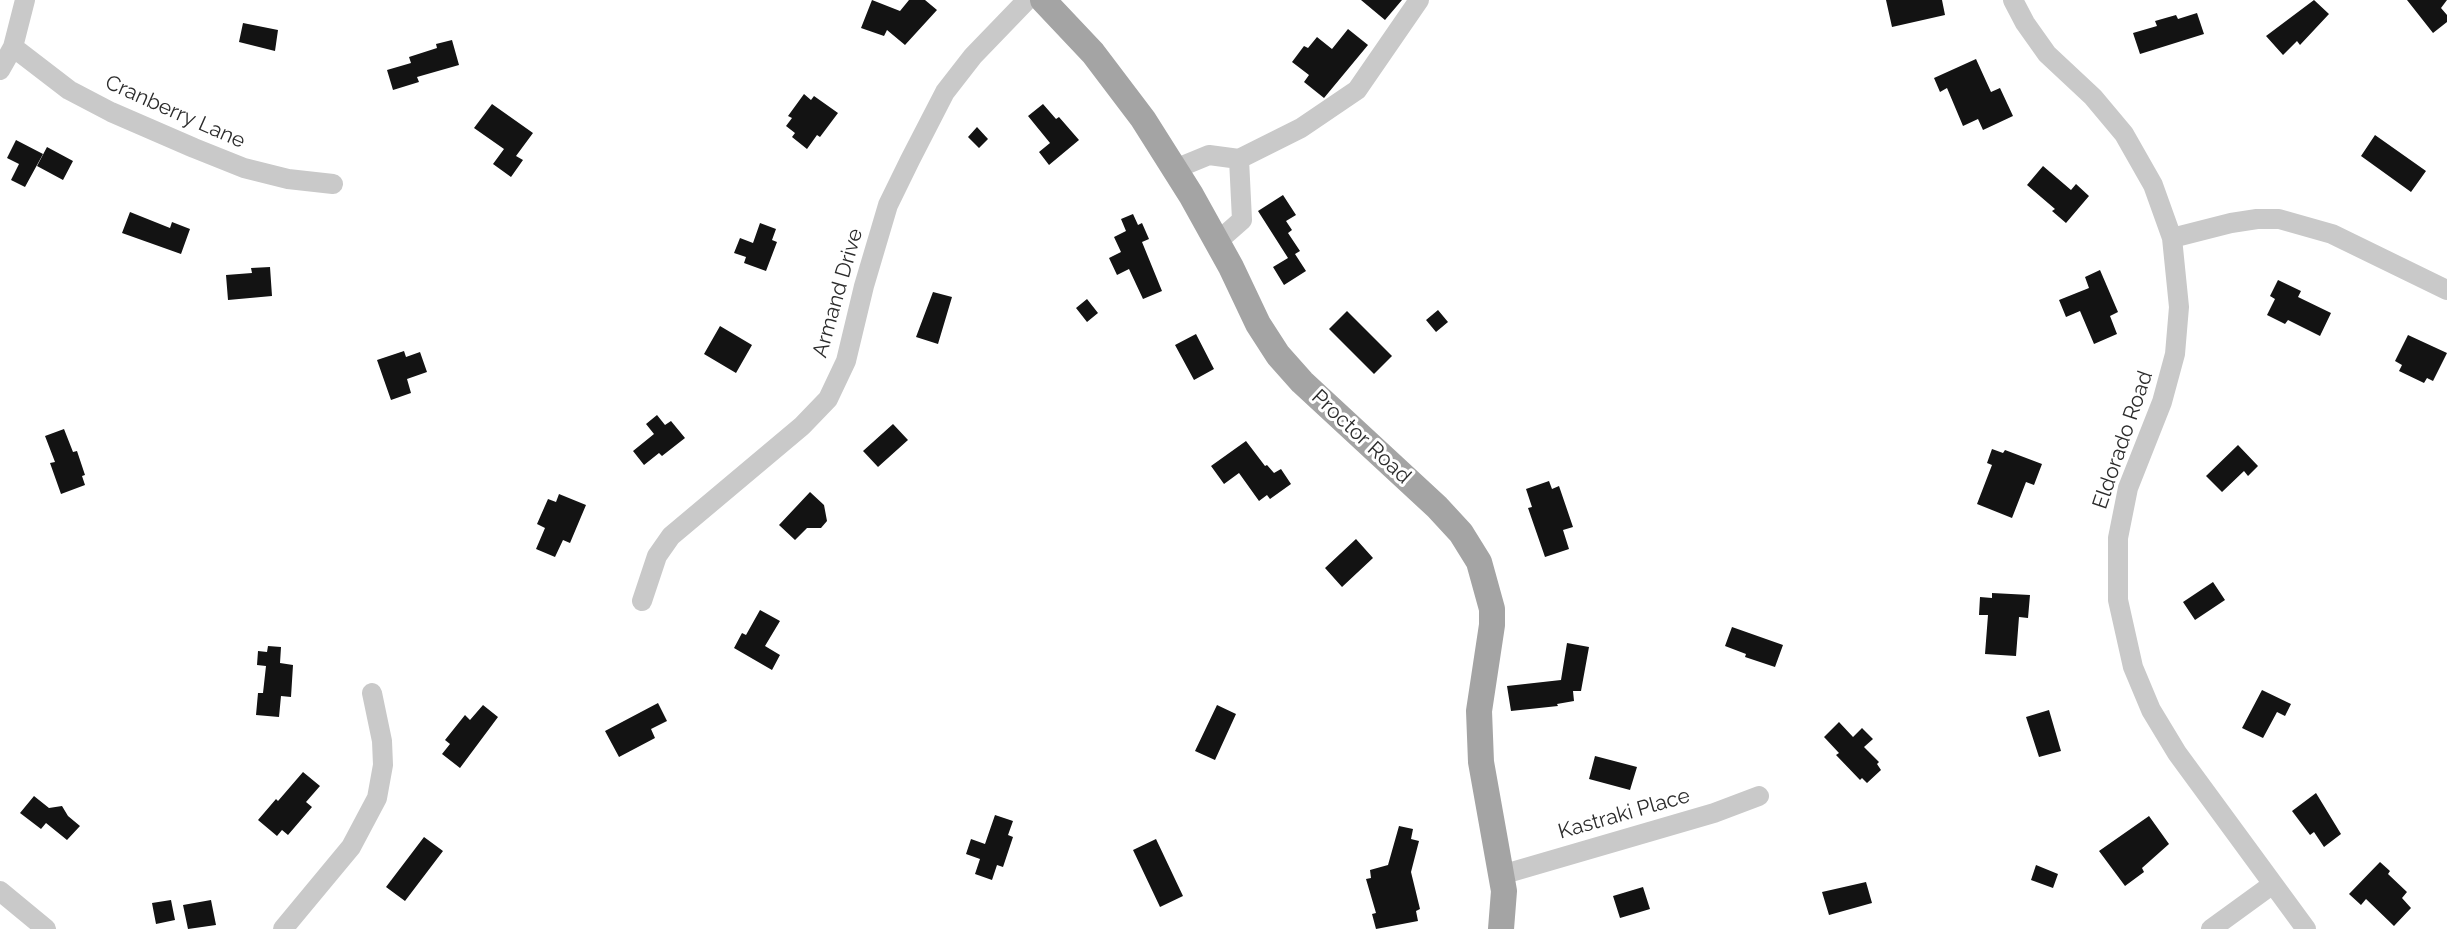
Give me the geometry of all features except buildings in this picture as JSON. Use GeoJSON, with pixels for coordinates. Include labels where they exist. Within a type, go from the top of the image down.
{"type":"FeatureCollection","features":[{"type":"Feature","properties":{"kind":"main road","name":"Proctor Road"},"geometry":{"type":"LineString","coordinates":[[1043,0],[1093,53],[1143,119],[1217,242],[1258,324],[1278,355],[1302,382],[1437,507],[1461,533],[1479,562],[1490,594],[1492,625],[1479,711],[1481,762],[1504,891],[1501,929]]}},
{"type":"Feature","properties":{"kind":"street"},"geometry":{"type":"LineString","coordinates":[[0,70],[13,47],[25,0]]}},
{"type":"Feature","properties":{"kind":"street","name":"Armand Drive"},"geometry":{"type":"LineString","coordinates":[[642,601],[657,556],[671,536],[802,426],[828,399],[846,361],[864,286],[888,205],[910,160],[945,92],[974,56],[1027,0]]}},
{"type":"Feature","properties":{"kind":"street"},"geometry":{"type":"LineString","coordinates":[[1175,169],[1209,155],[1239,159],[1301,128],[1358,90],[1419,0]]}},
{"type":"Feature","properties":{"kind":"street","name":"Eldorado Road"},"geometry":{"type":"LineString","coordinates":[[2017,1],[2047,54],[2093,97],[2124,134],[2153,185],[2172,238],[2178,291],[2177,339],[2162,402],[2133,472],[2123,504],[2116,559],[2121,621],[2133,667],[2151,710],[2177,753],[2306,929]]}},
{"type":"Feature","properties":{"kind":"street","name":"Cranberry Lane"},"geometry":{"type":"LineString","coordinates":[[13,47],[69,90],[111,112],[194,148],[244,168],[288,179],[333,184]]}},
{"type":"Feature","properties":{"kind":"street"},"geometry":{"type":"LineString","coordinates":[[1217,242],[1242,220],[1239,159]]}},
{"type":"Feature","properties":{"kind":"street"},"geometry":{"type":"LineString","coordinates":[[2172,238],[2231,223],[2257,219],[2279,219],[2332,234],[2447,290]]}},
{"type":"Feature","properties":{"kind":"street"},"geometry":{"type":"LineString","coordinates":[[284,929],[351,847],[377,798],[382,765],[382,741],[372,693]]}},
{"type":"Feature","properties":{"kind":"street","name":"Kastraki Place"},"geometry":{"type":"LineString","coordinates":[[1501,875],[1714,813],[1759,796]]}},
{"type":"Feature","properties":{"kind":"street"},"geometry":{"type":"LineString","coordinates":[[2211,929],[2273,884]]}},
{"type":"Feature","properties":{"kind":"street"},"geometry":{"type":"LineString","coordinates":[[0,891],[46,929]]}}]}
